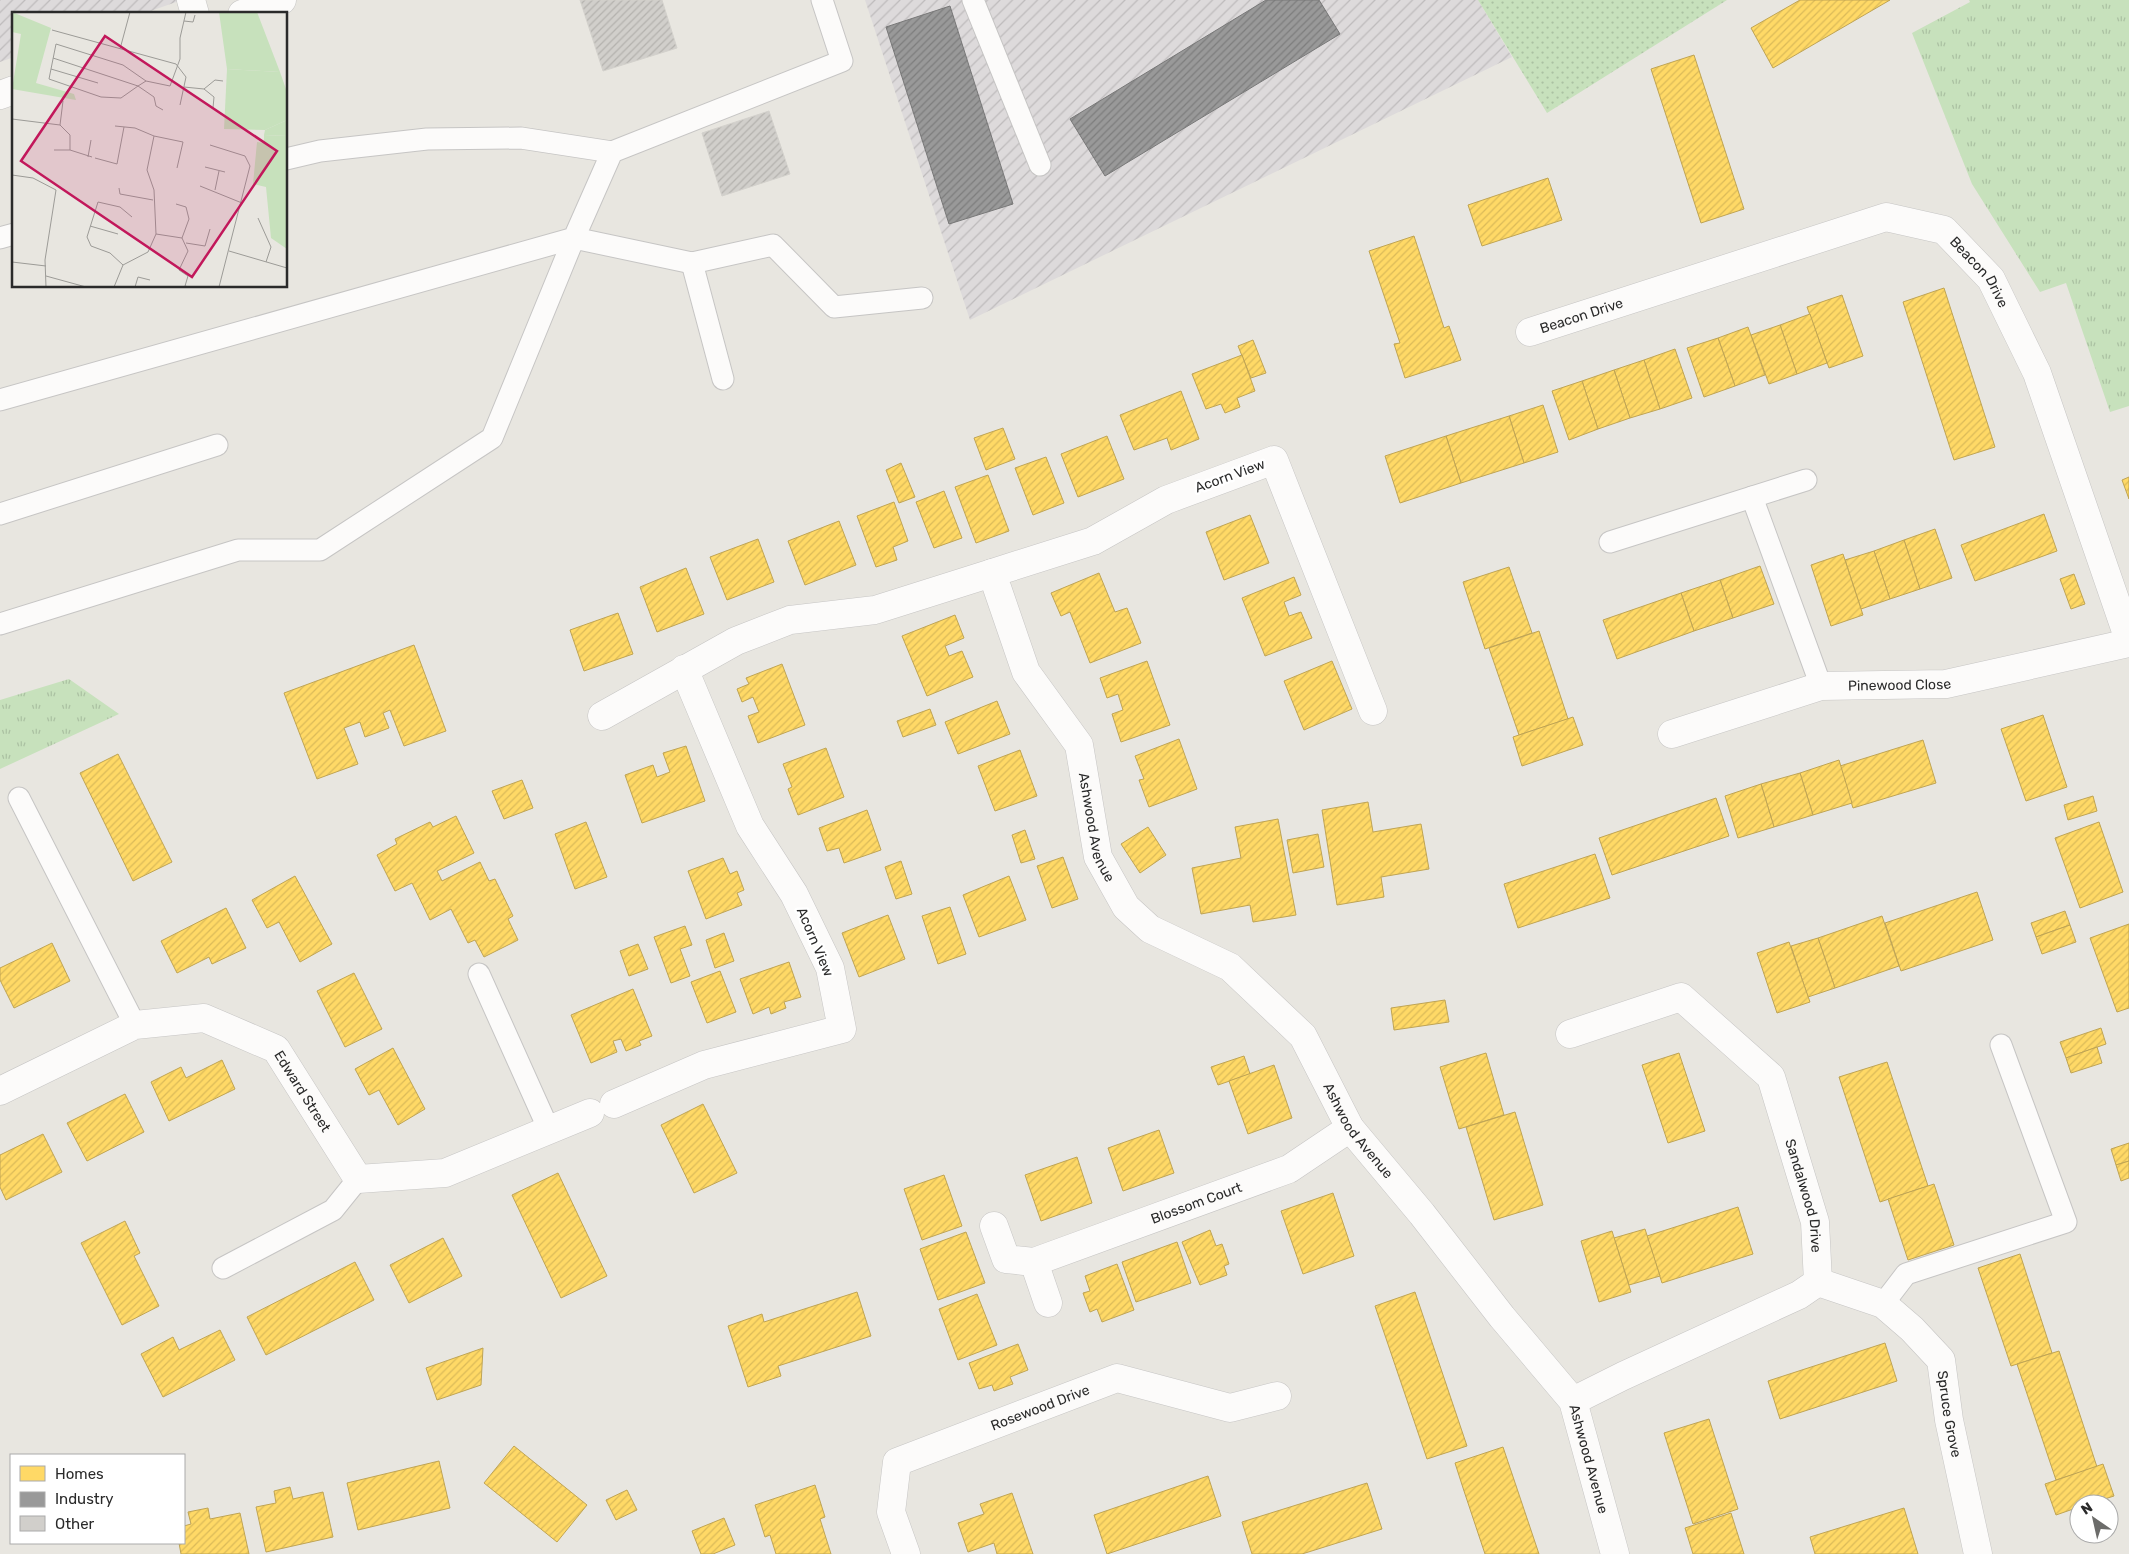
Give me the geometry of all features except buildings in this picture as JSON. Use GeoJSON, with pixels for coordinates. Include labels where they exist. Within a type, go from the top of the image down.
{"type":"FeatureCollection","features":[{"type":"Feature","properties":{"kind":"street"},"geometry":{"type":"LineString","coordinates":[[248,12],[282,0]]}},
{"type":"Feature","properties":{"kind":"street"},"geometry":{"type":"LineString","coordinates":[[0,95],[12,91]]}},
{"type":"Feature","properties":{"kind":"street","name":"Beacon Drive"},"geometry":{"type":"LineString","coordinates":[[1530,332],[1886,217],[1944,230],[1991,279],[2037,373],[2129,642]]}},
{"type":"Feature","properties":{"kind":"street","name":"Acorn View"},"geometry":{"type":"LineString","coordinates":[[602,716],[736,641],[790,620],[875,610],[1093,541],[1166,500],[1274,460],[1373,711]]}},
{"type":"Feature","properties":{"kind":"street","name":"Ashwood Avenue"},"geometry":{"type":"LineString","coordinates":[[992,573],[1026,672],[1079,745],[1098,857],[1126,907],[1150,929],[1230,966],[1303,1036],[1350,1128],[1422,1214],[1502,1317],[1573,1401],[1615,1554]]}},
{"type":"Feature","properties":{"kind":"street","name":"Pinewood Close"},"geometry":{"type":"LineString","coordinates":[[1672,734],[1821,686],[1946,684],[2129,642]]}},
{"type":"Feature","properties":{"kind":"street","name":"Acorn View"},"geometry":{"type":"LineString","coordinates":[[549,1130],[704,1065],[842,1029],[830,968],[794,894],[750,826],[684,669]]}},
{"type":"Feature","properties":{"kind":"street","name":"Sandalwood Drive"},"geometry":{"type":"LineString","coordinates":[[1570,1034],[1681,997],[1771,1077],[1815,1222],[1818,1282]]}},
{"type":"Feature","properties":{"kind":"street","name":"Edward Street"},"geometry":{"type":"LineString","coordinates":[[0,1091],[135,1025],[204,1018],[276,1049],[358,1179]]}},
{"type":"Feature","properties":{"kind":"street","name":"Blossom Court"},"geometry":{"type":"LineString","coordinates":[[994,1226],[1006,1260],[1034,1262],[1289,1169],[1350,1128]]}},
{"type":"Feature","properties":{"kind":"street"},"geometry":{"type":"LineString","coordinates":[[358,1179],[445,1173],[549,1130]]}},
{"type":"Feature","properties":{"kind":"street"},"geometry":{"type":"LineString","coordinates":[[1034,1262],[1048,1303]]}},
{"type":"Feature","properties":{"kind":"street"},"geometry":{"type":"LineString","coordinates":[[1573,1401],[1799,1295],[1818,1282]]}},
{"type":"Feature","properties":{"kind":"street","name":"Spruce Grove"},"geometry":{"type":"LineString","coordinates":[[1818,1282],[1883,1304],[1912,1329],[1941,1360],[1949,1420],[1978,1554]]}},
{"type":"Feature","properties":{"kind":"street","name":"Rosewood Drive"},"geometry":{"type":"LineString","coordinates":[[906,1554],[891,1512],[897,1462],[1117,1378],[1230,1408],[1277,1396]]}},
{"type":"Feature","properties":{"kind":"lane"},"geometry":{"type":"LineString","coordinates":[[288,159],[320,151],[427,139],[521,138],[612,152],[842,61],[822,0]]}},
{"type":"Feature","properties":{"kind":"lane"},"geometry":{"type":"LineString","coordinates":[[974,0],[1040,165]]}},
{"type":"Feature","properties":{"kind":"lane"},"geometry":{"type":"LineString","coordinates":[[0,624],[238,550],[320,550],[492,438],[574,238],[612,152]]}},
{"type":"Feature","properties":{"kind":"lane"},"geometry":{"type":"LineString","coordinates":[[0,400],[574,238],[692,263],[773,245],[834,307],[922,298]]}},
{"type":"Feature","properties":{"kind":"lane"},"geometry":{"type":"LineString","coordinates":[[692,263],[723,380]]}},
{"type":"Feature","properties":{"kind":"lane"},"geometry":{"type":"LineString","coordinates":[[0,514],[217,444]]}},
{"type":"Feature","properties":{"kind":"lane"},"geometry":{"type":"LineString","coordinates":[[1610,542],[1806,480]]}},
{"type":"Feature","properties":{"kind":"lane"},"geometry":{"type":"LineString","coordinates":[[1752,497],[1821,686]]}},
{"type":"Feature","properties":{"kind":"lane"},"geometry":{"type":"LineString","coordinates":[[19,798],[135,1025]]}},
{"type":"Feature","properties":{"kind":"lane"},"geometry":{"type":"LineString","coordinates":[[479,974],[549,1130]]}},
{"type":"Feature","properties":{"kind":"lane"},"geometry":{"type":"LineString","coordinates":[[1883,1304],[1906,1274],[2066,1222],[2002,1044]]}},
{"type":"Feature","properties":{"kind":"lane"},"geometry":{"type":"LineString","coordinates":[[223,1268],[333,1210],[358,1179]]}},
{"type":"Feature","properties":{"kind":"shaded area"},"geometry":{"type":"Polygon","coordinates":[[[0,0],[182,0],[148,12],[12,12],[12,58],[0,62],[0,0]]]}},
{"type":"Feature","properties":{"kind":"shaded area"},"geometry":{"type":"Polygon","coordinates":[[[865,0],[1478,0],[1512,57],[970,320],[865,0]]]}},
{"type":"Feature","properties":{"kind":"green space"},"geometry":{"type":"Polygon","coordinates":[[[1478,0],[1727,0],[1547,113],[1478,0]]]}},
{"type":"Feature","properties":{"kind":"green space"},"geometry":{"type":"Polygon","coordinates":[[[1969,0],[2129,0],[2129,406],[2110,412],[2066,283],[2040,292],[1972,184],[1912,33],[1970,2],[1969,0]]]}},
{"type":"Feature","properties":{"kind":"green space"},"geometry":{"type":"Polygon","coordinates":[[[69,679],[119,714],[0,769],[0,700],[69,679]]]}}]}
